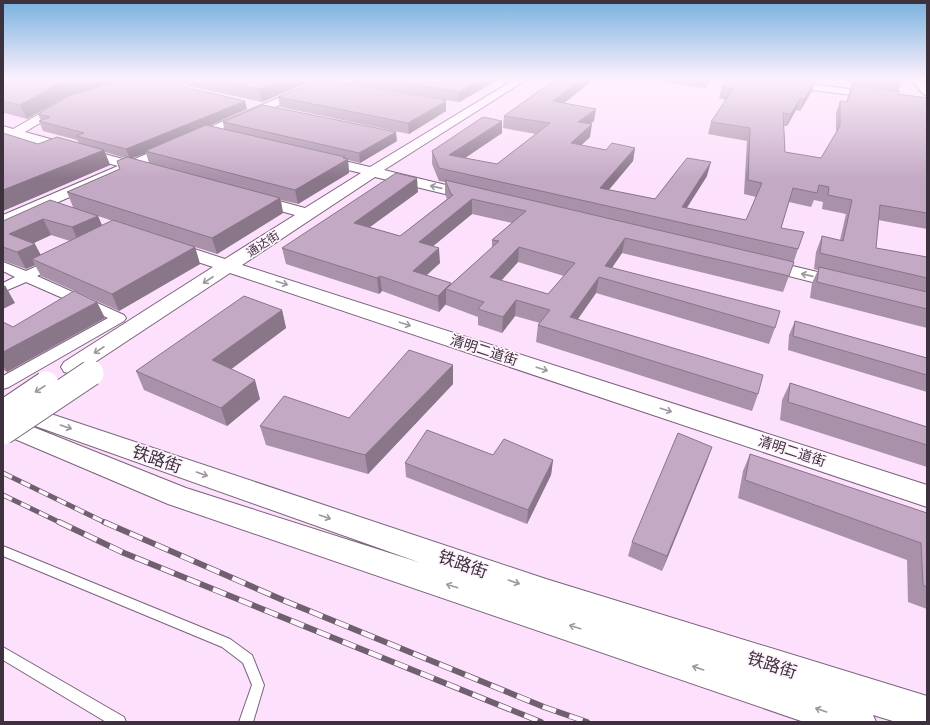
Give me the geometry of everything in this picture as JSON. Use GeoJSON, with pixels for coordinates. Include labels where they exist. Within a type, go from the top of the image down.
{"type":"FeatureCollection","features":[{"type":"Feature","properties":{"kind":"main road"},"geometry":{"type":"LineString","coordinates":[[9,132],[47,112]]}},
{"type":"Feature","properties":{"kind":"main road"},"geometry":{"type":"LineString","coordinates":[[3,221],[254,112]]}},
{"type":"Feature","properties":{"kind":"main road"},"geometry":{"type":"LineString","coordinates":[[281,112],[286,113]]}},
{"type":"Feature","properties":{"kind":"main road","name":"通达街"},"geometry":{"type":"LineString","coordinates":[[237,269],[308,214],[380,174],[412,140],[467,112]]}},
{"type":"Feature","properties":{"kind":"main road","name":"通达街"},"geometry":{"type":"LineString","coordinates":[[3,413],[82,370],[380,174],[468,112]]}},
{"type":"Feature","properties":{"kind":"main road"},"geometry":{"type":"LineString","coordinates":[[9,132],[154,172]]}},
{"type":"Feature","properties":{"kind":"main road"},"geometry":{"type":"LineString","coordinates":[[207,132],[230,138]]}},
{"type":"Feature","properties":{"kind":"main road"},"geometry":{"type":"LineString","coordinates":[[306,156],[487,199]]}},
{"type":"Feature","properties":{"kind":"main road"},"geometry":{"type":"LineString","coordinates":[[239,195],[308,214]]}},
{"type":"Feature","properties":{"kind":"main road"},"geometry":{"type":"LineString","coordinates":[[42,204],[63,211]]}},
{"type":"Feature","properties":{"kind":"main road","name":"清明二道街"},"geometry":{"type":"LineString","coordinates":[[156,242],[927,496]]}},
{"type":"Feature","properties":{"kind":"main road"},"geometry":{"type":"LineString","coordinates":[[749,261],[858,287]]}},
{"type":"Feature","properties":{"kind":"main road"},"geometry":{"type":"LineString","coordinates":[[3,432],[82,370]]}},
{"type":"Feature","properties":{"kind":"main road","name":"铁路街"},"geometry":{"type":"LineString","coordinates":[[3,406],[546,593],[927,714]]}},
{"type":"Feature","properties":{"kind":"main road","name":"铁路街"},"geometry":{"type":"LineString","coordinates":[[3,424],[178,496],[858,722]]}},
{"type":"Feature","properties":{"kind":"street"},"geometry":{"type":"LineString","coordinates":[[3,288],[66,256]]}},
{"type":"Feature","properties":{"kind":"street"},"geometry":{"type":"LineString","coordinates":[[3,266],[119,318],[3,383]]}},
{"type":"Feature","properties":{"kind":"lane"},"geometry":{"type":"LineString","coordinates":[[3,551],[226,643],[248,659],[258,685],[246,722]]}},
{"type":"Feature","properties":{"kind":"lane"},"geometry":{"type":"LineString","coordinates":[[3,653],[119,722]]}},
{"type":"Feature","properties":{"kind":"building"},"geometry":{"type":"Polygon","coordinates":[[[42,112],[218,112],[126,149],[76,136],[84,133],[39,121],[50,117],[38,114],[42,112]]]}},
{"type":"Feature","properties":{"kind":"building"},"geometry":{"type":"Polygon","coordinates":[[[247,112],[297,112],[396,132],[359,153],[223,122],[247,112]]]}},
{"type":"Feature","properties":{"kind":"building"},"geometry":{"type":"Polygon","coordinates":[[[352,112],[427,112],[408,123],[352,112]]]}},
{"type":"Feature","properties":{"kind":"building"},"geometry":{"type":"Polygon","coordinates":[[[510,112],[592,112],[578,122],[592,124],[571,143],[606,150],[612,143],[635,148],[600,188],[655,199],[687,158],[711,162],[682,207],[746,220],[762,183],[748,180],[750,128],[711,122],[718,112],[792,112],[791,114],[783,113],[785,152],[821,158],[840,126],[840,112],[927,112],[927,213],[880,205],[876,248],[927,257],[927,278],[820,253],[822,236],[843,241],[852,200],[828,195],[829,187],[819,185],[817,193],[793,188],[781,228],[804,232],[798,249],[439,168],[432,151],[483,117],[502,121],[449,155],[497,164],[550,123],[504,116],[510,112]]]}},
{"type":"Feature","properties":{"kind":"building"},"geometry":{"type":"Polygon","coordinates":[[[206,125],[345,157],[343,158],[348,159],[295,190],[145,151],[206,125]]]}},
{"type":"Feature","properties":{"kind":"building"},"geometry":{"type":"Polygon","coordinates":[[[3,133],[38,144],[57,137],[104,150],[3,190],[3,133]]]}},
{"type":"Feature","properties":{"kind":"building"},"geometry":{"type":"Polygon","coordinates":[[[127,157],[280,198],[212,238],[67,192],[120,169],[117,161],[127,157]]]}},
{"type":"Feature","properties":{"kind":"building"},"geometry":{"type":"Polygon","coordinates":[[[396,173],[417,178],[354,223],[400,236],[453,195],[451,194],[445,180],[794,262],[789,276],[625,238],[605,266],[780,311],[775,328],[599,277],[570,317],[763,375],[758,394],[538,325],[550,310],[516,300],[503,317],[478,309],[484,302],[446,289],[499,241],[492,240],[526,211],[472,199],[419,242],[439,248],[413,271],[451,283],[438,296],[380,276],[377,278],[282,248],[396,173]],[[519,247],[490,277],[548,294],[575,263],[519,247]]]}},
{"type":"Feature","properties":{"kind":"building"},"geometry":{"type":"Polygon","coordinates":[[[50,200],[98,216],[72,227],[43,219],[9,234],[35,244],[17,252],[3,247],[3,221],[50,200]]]}},
{"type":"Feature","properties":{"kind":"building"},"geometry":{"type":"Polygon","coordinates":[[[113,220],[195,247],[112,294],[32,259],[113,220]]]}},
{"type":"Feature","properties":{"kind":"building"},"geometry":{"type":"Polygon","coordinates":[[[819,267],[927,292],[927,309],[817,282],[819,267]]]}},
{"type":"Feature","properties":{"kind":"building"},"geometry":{"type":"Polygon","coordinates":[[[74,291],[97,302],[3,352],[3,322],[13,327],[74,291]]]}},
{"type":"Feature","properties":{"kind":"building"},"geometry":{"type":"Polygon","coordinates":[[[244,296],[282,310],[212,360],[255,380],[221,408],[136,371],[244,296]]]}},
{"type":"Feature","properties":{"kind":"building"},"geometry":{"type":"Polygon","coordinates":[[[795,321],[927,358],[927,375],[793,336],[795,321]]]}},
{"type":"Feature","properties":{"kind":"building"},"geometry":{"type":"Polygon","coordinates":[[[409,350],[453,365],[365,455],[260,426],[284,396],[349,418],[409,350]]]}},
{"type":"Feature","properties":{"kind":"building"},"geometry":{"type":"Polygon","coordinates":[[[790,383],[927,427],[927,445],[788,402],[790,383]]]}},
{"type":"Feature","properties":{"kind":"building"},"geometry":{"type":"Polygon","coordinates":[[[427,430],[493,455],[504,439],[553,460],[528,510],[405,463],[427,430]]]}},
{"type":"Feature","properties":{"kind":"building"},"geometry":{"type":"Polygon","coordinates":[[[678,433],[712,447],[667,556],[632,542],[678,433]]]}},
{"type":"Feature","properties":{"kind":"building"},"geometry":{"type":"Polygon","coordinates":[[[750,454],[927,513],[927,587],[923,585],[921,543],[745,480],[750,454]]]}},
{"type":"Feature","properties":{"kind":"railway"},"geometry":{"type":"LineString","coordinates":[[3,473],[106,523]]}},
{"type":"Feature","properties":{"kind":"railway"},"geometry":{"type":"LineString","coordinates":[[3,495],[61,523]]}},
{"type":"Feature","properties":{"kind":"railway"},"geometry":{"type":"LineString","coordinates":[[59,522],[124,553],[541,722]]}},
{"type":"Feature","properties":{"kind":"railway"},"geometry":{"type":"LineString","coordinates":[[104,522],[285,601],[544,707],[587,722]]}}]}
